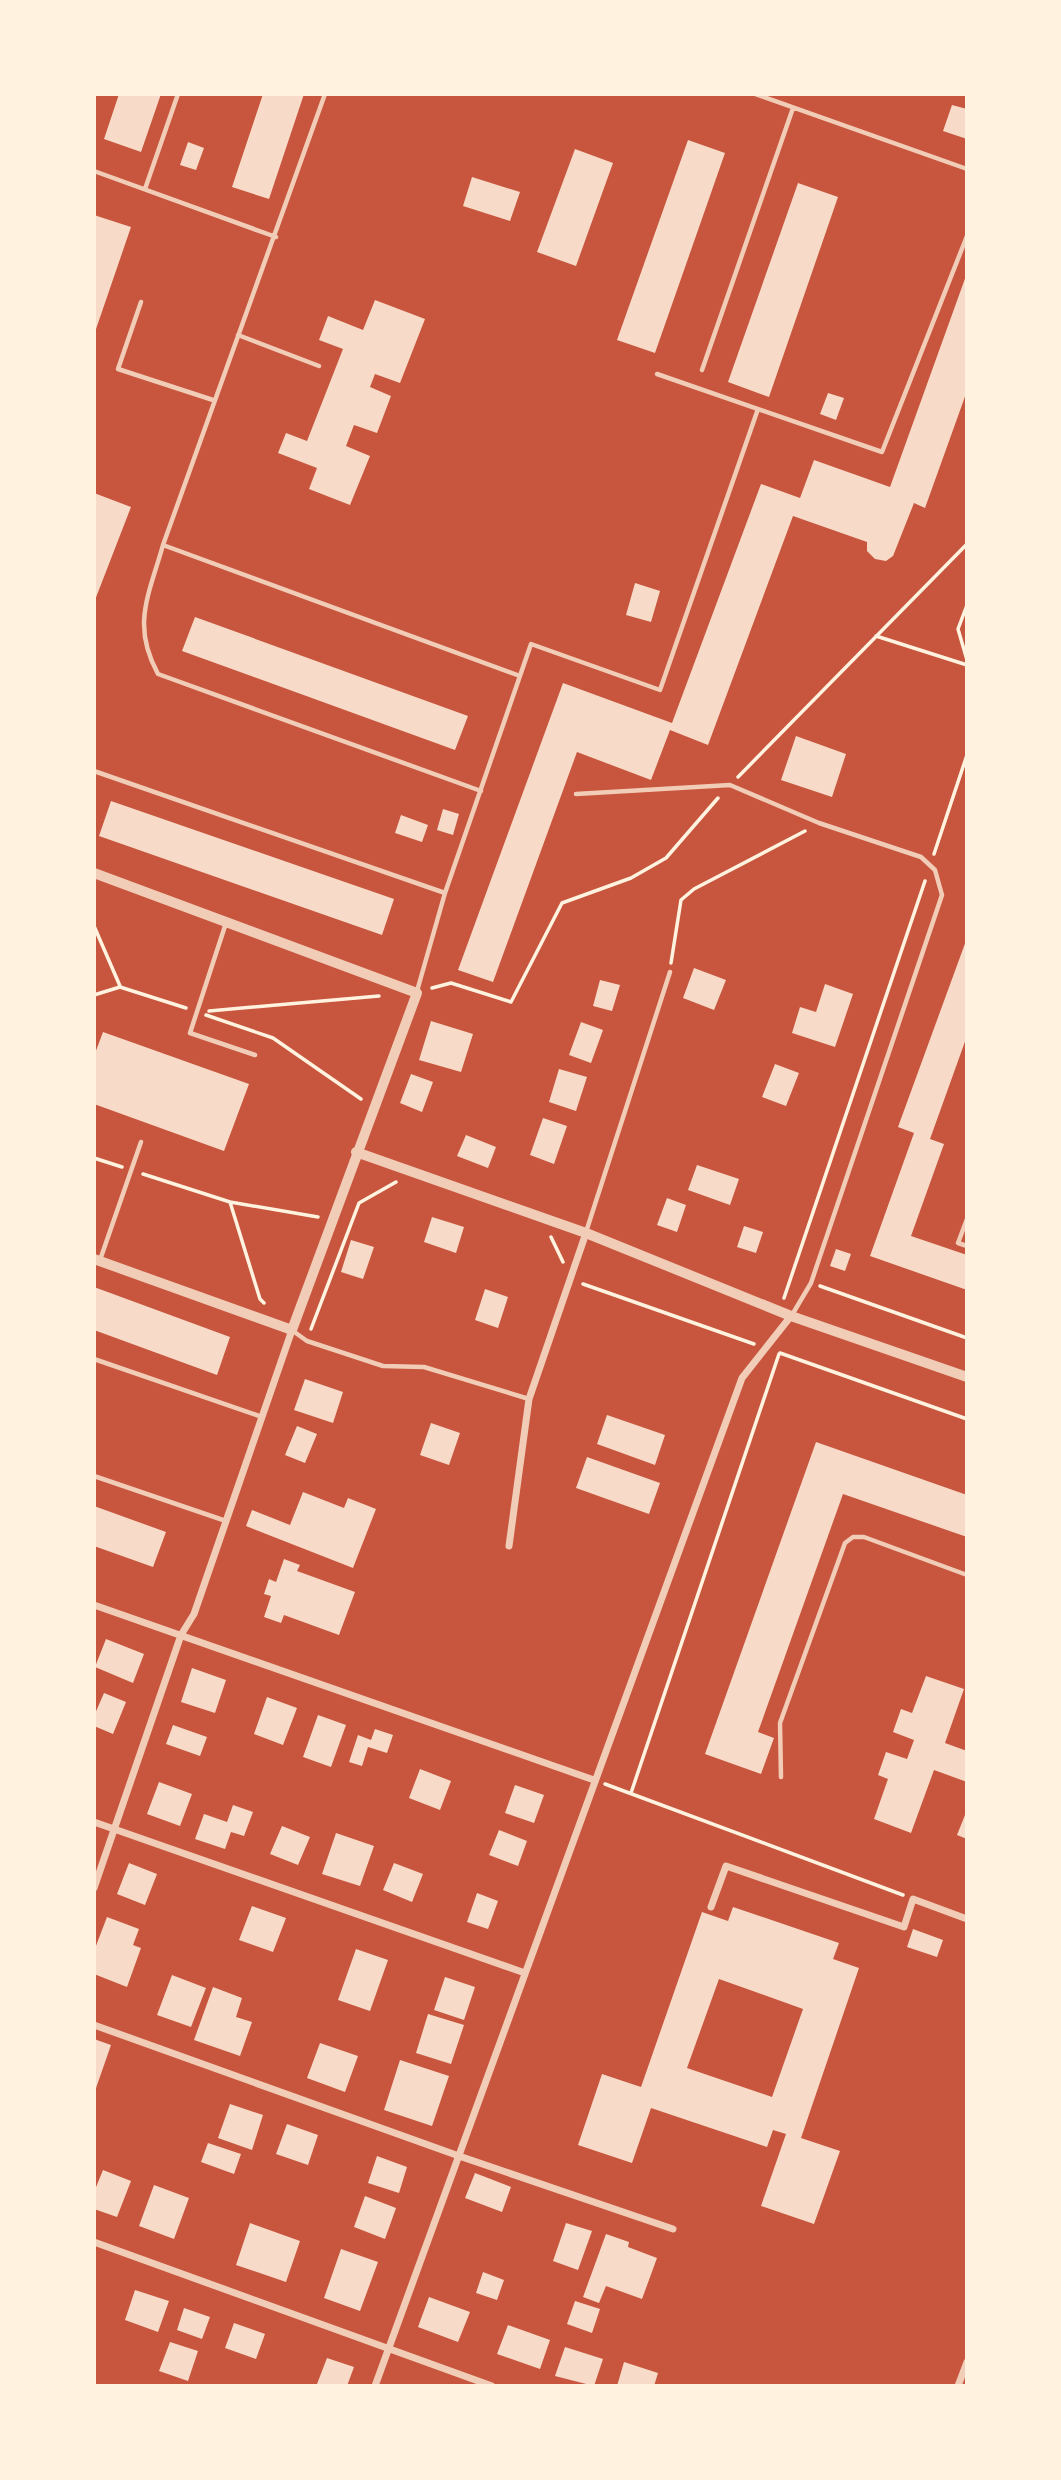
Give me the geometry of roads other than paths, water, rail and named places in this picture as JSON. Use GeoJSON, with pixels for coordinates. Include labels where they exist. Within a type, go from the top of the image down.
{"type":"FeatureCollection","features":[{"type":"Feature","properties":{"kind":"street"},"geometry":{"type":"LineString","coordinates":[[94,873],[417,993],[331,1219],[194,1614],[181,1635],[94,1888]]}},
{"type":"Feature","properties":{"kind":"street"},"geometry":{"type":"LineString","coordinates":[[356,1152],[586,1233],[791,1316],[967,1377]]}},
{"type":"Feature","properties":{"kind":"street"},"geometry":{"type":"LineString","coordinates":[[509,1546],[529,1399],[586,1233]]}},
{"type":"Feature","properties":{"kind":"street"},"geometry":{"type":"LineString","coordinates":[[97,1260],[292,1330]]}},
{"type":"Feature","properties":{"kind":"street"},"geometry":{"type":"LineString","coordinates":[[375,2385],[742,1378],[791,1316]]}},
{"type":"Feature","properties":{"kind":"street"},"geometry":{"type":"LineString","coordinates":[[94,1605],[594,1780]]}},
{"type":"Feature","properties":{"kind":"street"},"geometry":{"type":"LineString","coordinates":[[94,1822],[525,1973]]}},
{"type":"Feature","properties":{"kind":"street"},"geometry":{"type":"LineString","coordinates":[[711,1907],[726,1866],[904,1927],[913,1899],[967,1919]]}},
{"type":"Feature","properties":{"kind":"street"},"geometry":{"type":"LineString","coordinates":[[94,2025],[459,2156],[673,2229]]}},
{"type":"Feature","properties":{"kind":"street"},"geometry":{"type":"LineString","coordinates":[[94,2242],[492,2385]]}},
{"type":"Feature","properties":{"kind":"street"},"geometry":{"type":"LineString","coordinates":[[958,2385],[967,2362]]}},
{"type":"Feature","properties":{"kind":"lane"},"geometry":{"type":"LineString","coordinates":[[145,189],[178,94]]}},
{"type":"Feature","properties":{"kind":"lane"},"geometry":{"type":"LineString","coordinates":[[326,94],[276,237],[213,400],[163,545],[146,607],[143,630],[145,651],[158,674],[481,791]]}},
{"type":"Feature","properties":{"kind":"lane"},"geometry":{"type":"LineString","coordinates":[[755,94],[967,169]]}},
{"type":"Feature","properties":{"kind":"lane"},"geometry":{"type":"LineString","coordinates":[[702,370],[793,108]]}},
{"type":"Feature","properties":{"kind":"lane"},"geometry":{"type":"LineString","coordinates":[[94,171],[276,237]]}},
{"type":"Feature","properties":{"kind":"lane"},"geometry":{"type":"LineString","coordinates":[[657,373],[882,452],[967,236]]}},
{"type":"Feature","properties":{"kind":"lane"},"geometry":{"type":"LineString","coordinates":[[141,302],[118,369],[213,400]]}},
{"type":"Feature","properties":{"kind":"lane"},"geometry":{"type":"LineString","coordinates":[[238,335],[319,366]]}},
{"type":"Feature","properties":{"kind":"lane"},"geometry":{"type":"LineString","coordinates":[[417,993],[445,893],[531,644],[660,690],[758,409]]}},
{"type":"Feature","properties":{"kind":"lane"},"geometry":{"type":"LineString","coordinates":[[163,545],[521,676]]}},
{"type":"Feature","properties":{"kind":"lane"},"geometry":{"type":"LineString","coordinates":[[94,771],[445,893]]}},
{"type":"Feature","properties":{"kind":"lane"},"geometry":{"type":"LineString","coordinates":[[576,794],[730,785],[819,824],[920,857],[930,865],[942,895],[811,1283],[791,1316]]}},
{"type":"Feature","properties":{"kind":"lane"},"geometry":{"type":"LineString","coordinates":[[226,922],[190,1033],[255,1055]]}},
{"type":"Feature","properties":{"kind":"lane"},"geometry":{"type":"LineString","coordinates":[[586,1233],[670,972]]}},
{"type":"Feature","properties":{"kind":"lane"},"geometry":{"type":"LineString","coordinates":[[97,1260],[141,1142]]}},
{"type":"Feature","properties":{"kind":"lane"},"geometry":{"type":"LineString","coordinates":[[967,1219],[958,1243],[967,1246]]}},
{"type":"Feature","properties":{"kind":"lane"},"geometry":{"type":"LineString","coordinates":[[292,1330],[307,1341],[383,1366],[424,1367],[529,1399]]}},
{"type":"Feature","properties":{"kind":"lane"},"geometry":{"type":"LineString","coordinates":[[94,1359],[263,1417]]}},
{"type":"Feature","properties":{"kind":"lane"},"geometry":{"type":"LineString","coordinates":[[94,1476],[226,1521]]}},
{"type":"Feature","properties":{"kind":"lane"},"geometry":{"type":"LineString","coordinates":[[781,1777],[780,1723],[845,1543],[853,1537],[864,1537],[967,1575]]}}]}
